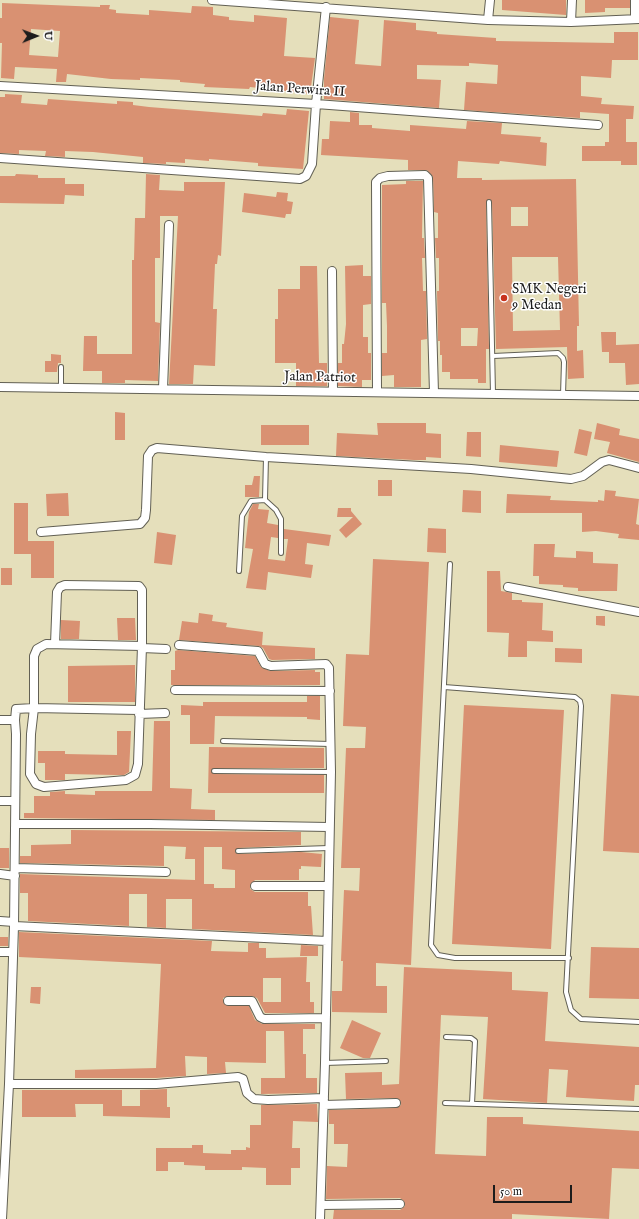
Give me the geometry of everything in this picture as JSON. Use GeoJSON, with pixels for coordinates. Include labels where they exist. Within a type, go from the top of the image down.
{"type":"FeatureCollection","features":[{"type":"Feature","properties":{"kind":"street"},"geometry":{"type":"LineString","coordinates":[[212,0],[309,3],[326,8],[488,20],[571,22],[637,19],[635,0]]}},
{"type":"Feature","properties":{"kind":"street"},"geometry":{"type":"LineString","coordinates":[[488,20],[490,0]]}},
{"type":"Feature","properties":{"kind":"street"},"geometry":{"type":"LineString","coordinates":[[571,22],[572,0]]}},
{"type":"Feature","properties":{"kind":"street"},"geometry":{"type":"LineString","coordinates":[[0,158],[300,179],[306,176],[312,164],[316,104],[326,8]]}},
{"type":"Feature","properties":{"kind":"street","name":"Jalan Perwira II"},"geometry":{"type":"LineString","coordinates":[[0,86],[316,104],[598,125]]}},
{"type":"Feature","properties":{"kind":"street"},"geometry":{"type":"LineString","coordinates":[[377,392],[376,182],[380,178],[388,176],[425,175],[428,178],[434,393]]}},
{"type":"Feature","properties":{"kind":"street"},"geometry":{"type":"LineString","coordinates":[[163,389],[169,225]]}},
{"type":"Feature","properties":{"kind":"street"},"geometry":{"type":"LineString","coordinates":[[332,271],[333,392]]}},
{"type":"Feature","properties":{"kind":"street","name":"Jalan Patriot"},"geometry":{"type":"LineString","coordinates":[[0,387],[639,396]]}},
{"type":"Feature","properties":{"kind":"street"},"geometry":{"type":"LineString","coordinates":[[41,532],[140,524],[145,518],[146,510],[148,456],[152,450],[157,448],[266,457],[471,469],[572,479],[583,476],[602,462],[609,460],[639,468]]}},
{"type":"Feature","properties":{"kind":"street"},"geometry":{"type":"LineString","coordinates":[[56,644],[57,592],[60,587],[65,585],[139,586],[142,590],[142,647],[137,769],[132,778],[126,780],[44,787],[36,784],[30,774],[31,734],[34,708],[34,656],[37,649],[46,644],[142,647],[166,649]]}},
{"type":"Feature","properties":{"kind":"street"},"geometry":{"type":"LineString","coordinates":[[508,587],[639,612]]}},
{"type":"Feature","properties":{"kind":"street"},"geometry":{"type":"LineString","coordinates":[[180,645],[258,651],[265,664],[271,666],[326,664],[329,668],[331,772],[325,1018],[326,1063],[320,1219]]}},
{"type":"Feature","properties":{"kind":"street"},"geometry":{"type":"LineString","coordinates":[[175,690],[330,691]]}},
{"type":"Feature","properties":{"kind":"street"},"geometry":{"type":"LineString","coordinates":[[2,1219],[4,1118],[9,1084],[14,924],[16,709],[34,708],[165,713]]}},
{"type":"Feature","properties":{"kind":"street"},"geometry":{"type":"LineString","coordinates":[[0,720],[15,720]]}},
{"type":"Feature","properties":{"kind":"street"},"geometry":{"type":"LineString","coordinates":[[0,801],[15,801]]}},
{"type":"Feature","properties":{"kind":"street"},"geometry":{"type":"LineString","coordinates":[[15,824],[150,824],[329,827]]}},
{"type":"Feature","properties":{"kind":"street"},"geometry":{"type":"LineString","coordinates":[[0,874],[15,872],[166,872]]}},
{"type":"Feature","properties":{"kind":"street"},"geometry":{"type":"LineString","coordinates":[[255,886],[328,886]]}},
{"type":"Feature","properties":{"kind":"street"},"geometry":{"type":"LineString","coordinates":[[0,921],[14,924],[327,941]]}},
{"type":"Feature","properties":{"kind":"street"},"geometry":{"type":"LineString","coordinates":[[0,952],[13,952]]}},
{"type":"Feature","properties":{"kind":"street"},"geometry":{"type":"LineString","coordinates":[[228,1001],[252,1001],[260,1017],[264,1019],[325,1018]]}},
{"type":"Feature","properties":{"kind":"street"},"geometry":{"type":"LineString","coordinates":[[9,1084],[156,1084],[238,1077],[243,1079],[247,1093],[254,1099],[396,1103]]}},
{"type":"Feature","properties":{"kind":"street"},"geometry":{"type":"LineString","coordinates":[[321,1205],[400,1204]]}},
{"type":"Feature","properties":{"kind":"lane"},"geometry":{"type":"LineString","coordinates":[[489,202],[493,394]]}},
{"type":"Feature","properties":{"kind":"lane"},"geometry":{"type":"LineString","coordinates":[[493,356],[558,353],[563,358],[564,362],[563,395]]}},
{"type":"Feature","properties":{"kind":"lane"},"geometry":{"type":"LineString","coordinates":[[61,367],[61,388]]}},
{"type":"Feature","properties":{"kind":"lane"},"geometry":{"type":"LineString","coordinates":[[265,500],[266,457]]}},
{"type":"Feature","properties":{"kind":"lane"},"geometry":{"type":"LineString","coordinates":[[239,571],[242,516],[251,501],[265,500],[276,510],[281,519],[281,553]]}},
{"type":"Feature","properties":{"kind":"lane"},"geometry":{"type":"LineString","coordinates":[[450,564],[431,945],[438,955],[455,958],[569,958]]}},
{"type":"Feature","properties":{"kind":"lane"},"geometry":{"type":"LineString","coordinates":[[444,687],[575,697],[580,701],[581,706],[569,958],[566,992],[571,1010],[581,1019],[639,1022]]}},
{"type":"Feature","properties":{"kind":"lane"},"geometry":{"type":"LineString","coordinates":[[223,741],[331,744]]}},
{"type":"Feature","properties":{"kind":"lane"},"geometry":{"type":"LineString","coordinates":[[214,771],[331,772]]}},
{"type":"Feature","properties":{"kind":"lane"},"geometry":{"type":"LineString","coordinates":[[238,851],[329,848]]}},
{"type":"Feature","properties":{"kind":"lane"},"geometry":{"type":"LineString","coordinates":[[446,1037],[471,1038],[475,1041],[472,1104]]}},
{"type":"Feature","properties":{"kind":"lane"},"geometry":{"type":"LineString","coordinates":[[326,1063],[386,1061]]}},
{"type":"Feature","properties":{"kind":"lane"},"geometry":{"type":"LineString","coordinates":[[445,1103],[639,1109]]}},
{"type":"Feature","properties":{"kind":"building"},"geometry":{"type":"Polygon","coordinates":[[[502,0],[566,0],[566,15],[502,10],[502,0]]]}},
{"type":"Feature","properties":{"kind":"building"},"geometry":{"type":"Polygon","coordinates":[[[585,0],[630,0],[630,8],[605,8],[605,12],[585,13],[585,0]]]}},
{"type":"Feature","properties":{"kind":"building"},"geometry":{"type":"Polygon","coordinates":[[[2,3],[100,7],[100,5],[110,5],[109,9],[116,10],[116,13],[149,15],[149,10],[191,13],[192,6],[213,7],[213,15],[229,17],[229,20],[254,22],[254,15],[287,18],[284,56],[315,58],[310,94],[250,87],[249,89],[204,87],[205,84],[180,82],[180,80],[140,78],[140,80],[111,79],[67,74],[66,82],[56,82],[57,69],[15,67],[14,79],[1,78],[2,43],[0,43],[0,18],[2,18],[2,3]],[[31,29],[29,55],[58,57],[60,31],[31,29]]]}},
{"type":"Feature","properties":{"kind":"building"},"geometry":{"type":"Polygon","coordinates":[[[330,17],[359,20],[355,64],[381,66],[384,20],[416,23],[416,30],[437,32],[437,34],[496,38],[496,41],[614,43],[614,32],[638,32],[638,60],[612,60],[611,78],[581,76],[581,96],[602,98],[601,104],[634,106],[633,119],[626,119],[626,142],[637,142],[637,165],[621,165],[621,161],[582,161],[582,146],[605,146],[605,142],[609,142],[609,114],[580,112],[579,118],[464,110],[466,82],[497,84],[498,65],[469,63],[469,66],[417,65],[417,79],[441,80],[439,108],[324,99],[324,79],[330,17]]]}},
{"type":"Feature","properties":{"kind":"building"},"geometry":{"type":"Polygon","coordinates":[[[5,94],[22,95],[21,103],[47,105],[48,99],[117,104],[117,101],[133,102],[133,105],[149,107],[262,116],[263,113],[286,115],[287,109],[309,111],[303,169],[258,166],[258,163],[209,159],[209,161],[185,159],[185,163],[143,163],[143,157],[93,152],[65,151],[65,157],[45,156],[46,151],[19,150],[19,154],[0,153],[0,97],[5,97],[5,94]]]}},
{"type":"Feature","properties":{"kind":"building"},"geometry":{"type":"Polygon","coordinates":[[[350,112],[359,113],[359,125],[372,125],[372,128],[410,131],[410,125],[466,129],[467,121],[502,123],[501,134],[541,137],[540,142],[547,143],[546,166],[500,161],[499,164],[458,161],[457,178],[482,178],[482,180],[576,179],[579,326],[577,326],[577,351],[583,350],[584,378],[568,379],[567,347],[496,349],[492,202],[489,199],[486,202],[489,349],[486,349],[486,383],[478,383],[478,379],[450,379],[450,372],[442,372],[442,355],[440,355],[440,341],[438,341],[437,291],[439,291],[439,258],[436,258],[435,238],[438,238],[438,213],[434,212],[433,177],[427,170],[408,170],[408,160],[321,155],[322,139],[329,139],[330,121],[350,122],[350,112]],[[511,207],[511,226],[528,226],[528,207],[511,207]],[[512,257],[513,331],[560,330],[558,257],[512,257]],[[461,328],[461,346],[477,346],[478,328],[461,328]]]}},
{"type":"Feature","properties":{"kind":"building"},"geometry":{"type":"Polygon","coordinates":[[[16,174],[38,175],[38,178],[65,178],[65,184],[84,184],[84,196],[65,195],[64,204],[0,203],[0,176],[15,176],[16,174]]]}},
{"type":"Feature","properties":{"kind":"building"},"geometry":{"type":"Polygon","coordinates":[[[146,174],[160,175],[159,190],[184,191],[184,182],[225,182],[221,256],[218,255],[217,264],[215,264],[213,309],[217,309],[215,366],[194,365],[193,384],[169,384],[178,216],[160,216],[160,258],[155,258],[155,322],[160,323],[158,381],[125,380],[125,383],[102,383],[102,371],[83,371],[84,336],[97,336],[97,354],[132,354],[132,260],[134,260],[135,218],[145,218],[146,174]]]}},
{"type":"Feature","properties":{"kind":"building"},"geometry":{"type":"Polygon","coordinates":[[[406,181],[423,181],[422,238],[424,238],[425,258],[422,258],[423,291],[426,291],[427,339],[421,340],[421,387],[394,387],[394,375],[382,376],[382,353],[387,353],[387,326],[386,303],[382,303],[382,185],[406,184],[406,181]]]}},
{"type":"Feature","properties":{"kind":"building"},"geometry":{"type":"Polygon","coordinates":[[[277,192],[288,193],[287,201],[293,202],[291,214],[286,214],[285,218],[242,212],[244,193],[276,197],[277,192]]]}},
{"type":"Feature","properties":{"kind":"building"},"geometry":{"type":"Polygon","coordinates":[[[363,265],[363,276],[371,276],[371,304],[363,305],[363,337],[368,337],[368,353],[371,353],[371,380],[362,380],[362,387],[338,386],[338,363],[342,363],[342,344],[344,344],[346,324],[345,266],[363,265]]]}},
{"type":"Feature","properties":{"kind":"building"},"geometry":{"type":"Polygon","coordinates":[[[300,266],[317,266],[319,363],[327,363],[327,386],[296,386],[296,363],[275,363],[275,319],[278,319],[278,289],[300,289],[300,266]]]}},
{"type":"Feature","properties":{"kind":"building"},"geometry":{"type":"Polygon","coordinates":[[[601,332],[616,332],[616,345],[639,344],[639,384],[626,385],[625,363],[609,363],[609,352],[602,352],[601,332]]]}},
{"type":"Feature","properties":{"kind":"building"},"geometry":{"type":"Polygon","coordinates":[[[51,354],[61,355],[61,363],[58,363],[57,372],[45,372],[45,361],[51,361],[51,354]]]}},
{"type":"Feature","properties":{"kind":"building"},"geometry":{"type":"Polygon","coordinates":[[[115,412],[125,413],[125,440],[115,440],[115,412]]]}},
{"type":"Feature","properties":{"kind":"building"},"geometry":{"type":"Polygon","coordinates":[[[377,423],[426,423],[426,433],[441,434],[441,458],[426,457],[426,460],[414,460],[336,456],[337,433],[378,435],[377,423]]]}},
{"type":"Feature","properties":{"kind":"building"},"geometry":{"type":"Polygon","coordinates":[[[597,423],[620,429],[619,435],[639,439],[639,462],[607,453],[610,442],[594,439],[597,423]]]}},
{"type":"Feature","properties":{"kind":"building"},"geometry":{"type":"Polygon","coordinates":[[[261,425],[309,425],[309,445],[261,445],[261,425]]]}},
{"type":"Feature","properties":{"kind":"building"},"geometry":{"type":"Polygon","coordinates":[[[579,429],[592,432],[587,456],[574,453],[579,429]]]}},
{"type":"Feature","properties":{"kind":"building"},"geometry":{"type":"Polygon","coordinates":[[[467,432],[481,432],[481,457],[466,456],[467,432]]]}},
{"type":"Feature","properties":{"kind":"building"},"geometry":{"type":"Polygon","coordinates":[[[500,445],[559,451],[557,467],[499,462],[500,445]]]}},
{"type":"Feature","properties":{"kind":"building"},"geometry":{"type":"Polygon","coordinates":[[[254,476],[260,476],[259,497],[245,497],[245,485],[252,485],[254,476]]]}},
{"type":"Feature","properties":{"kind":"building"},"geometry":{"type":"Polygon","coordinates":[[[378,480],[392,480],[392,496],[378,496],[378,480]]]}},
{"type":"Feature","properties":{"kind":"building"},"geometry":{"type":"Polygon","coordinates":[[[463,490],[481,491],[481,513],[462,512],[463,490]]]}},
{"type":"Feature","properties":{"kind":"building"},"geometry":{"type":"Polygon","coordinates":[[[605,490],[616,491],[615,496],[639,499],[636,524],[639,525],[639,540],[618,538],[619,534],[596,531],[582,532],[582,513],[506,513],[507,494],[551,496],[550,500],[598,502],[598,500],[604,501],[605,490]]]}},
{"type":"Feature","properties":{"kind":"building"},"geometry":{"type":"Polygon","coordinates":[[[68,493],[69,516],[47,516],[46,494],[68,493]]]}},
{"type":"Feature","properties":{"kind":"building"},"geometry":{"type":"Polygon","coordinates":[[[14,503],[28,503],[28,541],[54,541],[54,578],[31,578],[31,554],[14,554],[14,503]]]}},
{"type":"Feature","properties":{"kind":"building"},"geometry":{"type":"Polygon","coordinates":[[[253,504],[259,504],[258,509],[269,510],[267,523],[278,525],[278,538],[271,537],[268,559],[285,561],[288,539],[284,539],[284,529],[331,535],[329,546],[307,543],[305,564],[313,565],[311,578],[268,572],[266,590],[246,588],[253,549],[245,548],[249,512],[253,504]]]}},
{"type":"Feature","properties":{"kind":"building"},"geometry":{"type":"Polygon","coordinates":[[[338,508],[351,508],[351,511],[362,524],[346,538],[339,530],[353,517],[337,517],[338,508]]]}},
{"type":"Feature","properties":{"kind":"building"},"geometry":{"type":"Polygon","coordinates":[[[428,528],[446,529],[446,553],[427,552],[428,528]]]}},
{"type":"Feature","properties":{"kind":"building"},"geometry":{"type":"Polygon","coordinates":[[[157,532],[176,535],[172,565],[154,563],[157,532]]]}},
{"type":"Feature","properties":{"kind":"building"},"geometry":{"type":"Polygon","coordinates":[[[534,544],[555,544],[554,557],[576,558],[576,551],[593,552],[593,563],[618,564],[617,591],[578,591],[578,588],[563,587],[563,585],[539,584],[539,576],[533,576],[534,544]]]}},
{"type":"Feature","properties":{"kind":"building"},"geometry":{"type":"Polygon","coordinates":[[[373,559],[429,562],[411,965],[376,963],[376,986],[387,986],[387,1013],[332,1012],[332,991],[342,991],[343,961],[341,961],[344,890],[359,891],[360,868],[341,868],[346,748],[365,748],[366,727],[343,726],[346,654],[369,655],[373,559]]]}},
{"type":"Feature","properties":{"kind":"building"},"geometry":{"type":"Polygon","coordinates":[[[1,568],[12,568],[12,585],[1,585],[1,568]]]}},
{"type":"Feature","properties":{"kind":"building"},"geometry":{"type":"Polygon","coordinates":[[[487,571],[500,571],[501,591],[512,593],[512,600],[543,603],[542,630],[553,631],[553,642],[527,641],[527,657],[508,657],[509,633],[487,632],[487,571]]]}},
{"type":"Feature","properties":{"kind":"building"},"geometry":{"type":"Polygon","coordinates":[[[199,613],[213,615],[212,621],[227,623],[226,627],[263,632],[262,645],[315,648],[315,659],[272,660],[269,659],[263,648],[259,646],[179,640],[182,621],[198,623],[199,613]]]}},
{"type":"Feature","properties":{"kind":"building"},"geometry":{"type":"Polygon","coordinates":[[[596,616],[605,616],[605,626],[596,625],[596,616]]]}},
{"type":"Feature","properties":{"kind":"building"},"geometry":{"type":"Polygon","coordinates":[[[117,618],[135,618],[136,640],[118,640],[117,618]]]}},
{"type":"Feature","properties":{"kind":"building"},"geometry":{"type":"Polygon","coordinates":[[[61,620],[80,621],[79,639],[61,639],[61,620]]]}},
{"type":"Feature","properties":{"kind":"building"},"geometry":{"type":"Polygon","coordinates":[[[555,648],[582,649],[582,663],[555,662],[555,648]]]}},
{"type":"Feature","properties":{"kind":"building"},"geometry":{"type":"Polygon","coordinates":[[[175,651],[255,656],[261,667],[270,671],[315,670],[315,672],[320,672],[320,685],[171,685],[171,670],[175,670],[175,651]]]}},
{"type":"Feature","properties":{"kind":"building"},"geometry":{"type":"Polygon","coordinates":[[[135,665],[135,702],[68,702],[68,666],[135,665]]]}},
{"type":"Feature","properties":{"kind":"building"},"geometry":{"type":"Polygon","coordinates":[[[611,694],[639,696],[639,853],[603,851],[611,694]]]}},
{"type":"Feature","properties":{"kind":"building"},"geometry":{"type":"Polygon","coordinates":[[[307,696],[320,696],[320,720],[307,719],[307,717],[215,716],[214,744],[190,744],[190,715],[181,715],[181,705],[203,706],[203,702],[307,702],[307,696]]]}},
{"type":"Feature","properties":{"kind":"building"},"geometry":{"type":"Polygon","coordinates":[[[464,705],[564,710],[551,949],[452,944],[464,705]]]}},
{"type":"Feature","properties":{"kind":"building"},"geometry":{"type":"Polygon","coordinates":[[[154,721],[170,721],[170,788],[192,789],[191,809],[215,810],[215,820],[24,818],[24,813],[34,813],[34,796],[50,796],[50,792],[65,791],[65,794],[95,795],[95,791],[152,791],[154,721]]]}},
{"type":"Feature","properties":{"kind":"building"},"geometry":{"type":"Polygon","coordinates":[[[117,731],[131,731],[129,772],[124,775],[65,774],[65,780],[45,780],[45,763],[38,763],[38,751],[65,751],[65,754],[117,755],[117,731]]]}},
{"type":"Feature","properties":{"kind":"building"},"geometry":{"type":"Polygon","coordinates":[[[209,747],[324,748],[324,768],[214,768],[211,771],[214,774],[324,775],[324,793],[208,793],[209,747]]]}},
{"type":"Feature","properties":{"kind":"building"},"geometry":{"type":"Polygon","coordinates":[[[71,830],[301,832],[301,845],[238,848],[235,852],[238,854],[301,852],[322,854],[321,867],[301,866],[301,869],[299,869],[299,880],[255,880],[250,886],[250,889],[255,892],[308,892],[308,906],[311,906],[313,935],[192,929],[192,899],[166,899],[166,928],[147,927],[147,894],[129,894],[129,926],[28,921],[28,893],[20,893],[20,874],[195,880],[195,859],[185,859],[186,847],[164,846],[164,866],[20,863],[20,856],[31,856],[31,845],[71,844],[71,830]],[[204,847],[204,884],[214,884],[214,888],[235,888],[235,870],[222,869],[222,847],[204,847]]]}},
{"type":"Feature","properties":{"kind":"building"},"geometry":{"type":"Polygon","coordinates":[[[0,848],[9,848],[9,868],[0,868],[0,848]]]}},
{"type":"Feature","properties":{"kind":"building"},"geometry":{"type":"Polygon","coordinates":[[[19,932],[212,941],[211,951],[248,952],[248,943],[259,943],[259,948],[266,948],[266,958],[307,957],[306,982],[310,982],[310,1002],[314,1002],[314,1013],[265,1013],[257,998],[252,996],[228,996],[223,998],[223,1001],[228,1006],[249,1006],[255,1020],[262,1024],[315,1024],[315,1029],[303,1029],[303,1054],[306,1054],[306,1078],[317,1078],[317,1093],[261,1094],[261,1078],[285,1078],[284,1031],[266,1031],[266,1063],[225,1062],[226,1073],[207,1074],[207,1057],[185,1056],[186,1076],[156,1078],[75,1078],[75,1070],[156,1068],[161,964],[19,957],[19,932]],[[263,978],[263,1002],[281,1002],[281,978],[263,978]]]}},
{"type":"Feature","properties":{"kind":"building"},"geometry":{"type":"Polygon","coordinates":[[[0,937],[8,937],[8,946],[0,946],[0,937]]]}},
{"type":"Feature","properties":{"kind":"building"},"geometry":{"type":"Polygon","coordinates":[[[301,945],[318,946],[318,956],[300,956],[301,945]]]}},
{"type":"Feature","properties":{"kind":"building"},"geometry":{"type":"Polygon","coordinates":[[[591,947],[639,948],[639,999],[589,998],[591,947]]]}},
{"type":"Feature","properties":{"kind":"building"},"geometry":{"type":"Polygon","coordinates":[[[404,967],[512,972],[512,990],[548,992],[545,1041],[639,1047],[639,1085],[635,1085],[634,1101],[566,1097],[568,1070],[549,1069],[547,1103],[483,1099],[488,1017],[441,1015],[435,1154],[486,1156],[487,1117],[523,1117],[523,1124],[639,1131],[639,1169],[612,1168],[609,1219],[512,1214],[512,1219],[333,1219],[334,1210],[400,1210],[405,1206],[404,1201],[400,1198],[326,1199],[327,1166],[347,1167],[348,1144],[334,1144],[334,1124],[329,1124],[329,1110],[396,1108],[401,1105],[400,1100],[396,1098],[346,1099],[345,1073],[382,1072],[382,1085],[399,1084],[404,967]]]}},
{"type":"Feature","properties":{"kind":"building"},"geometry":{"type":"Polygon","coordinates":[[[31,987],[41,987],[40,1004],[30,1003],[31,987]]]}},
{"type":"Feature","properties":{"kind":"building"},"geometry":{"type":"Polygon","coordinates":[[[352,1020],[381,1033],[370,1058],[363,1058],[340,1048],[352,1020]]]}},
{"type":"Feature","properties":{"kind":"building"},"geometry":{"type":"Polygon","coordinates":[[[167,1089],[167,1107],[170,1107],[170,1118],[103,1116],[103,1104],[75,1104],[76,1117],[22,1117],[22,1090],[122,1090],[122,1106],[140,1106],[140,1090],[167,1089]]]}},
{"type":"Feature","properties":{"kind":"building"},"geometry":{"type":"Polygon","coordinates":[[[317,1104],[318,1122],[293,1121],[292,1148],[300,1148],[300,1168],[291,1168],[291,1185],[266,1185],[266,1168],[242,1167],[242,1170],[205,1170],[205,1166],[184,1165],[184,1162],[168,1162],[168,1171],[156,1171],[156,1148],[192,1148],[192,1145],[203,1145],[203,1153],[231,1154],[231,1150],[246,1150],[246,1147],[250,1148],[250,1125],[261,1125],[261,1105],[317,1104]]]}},
{"type":"Feature","properties":{"kind":"place","name":"SMK Negeri 9 Medan"},"geometry":{"type":"Point","coordinates":[504,298]}}]}
